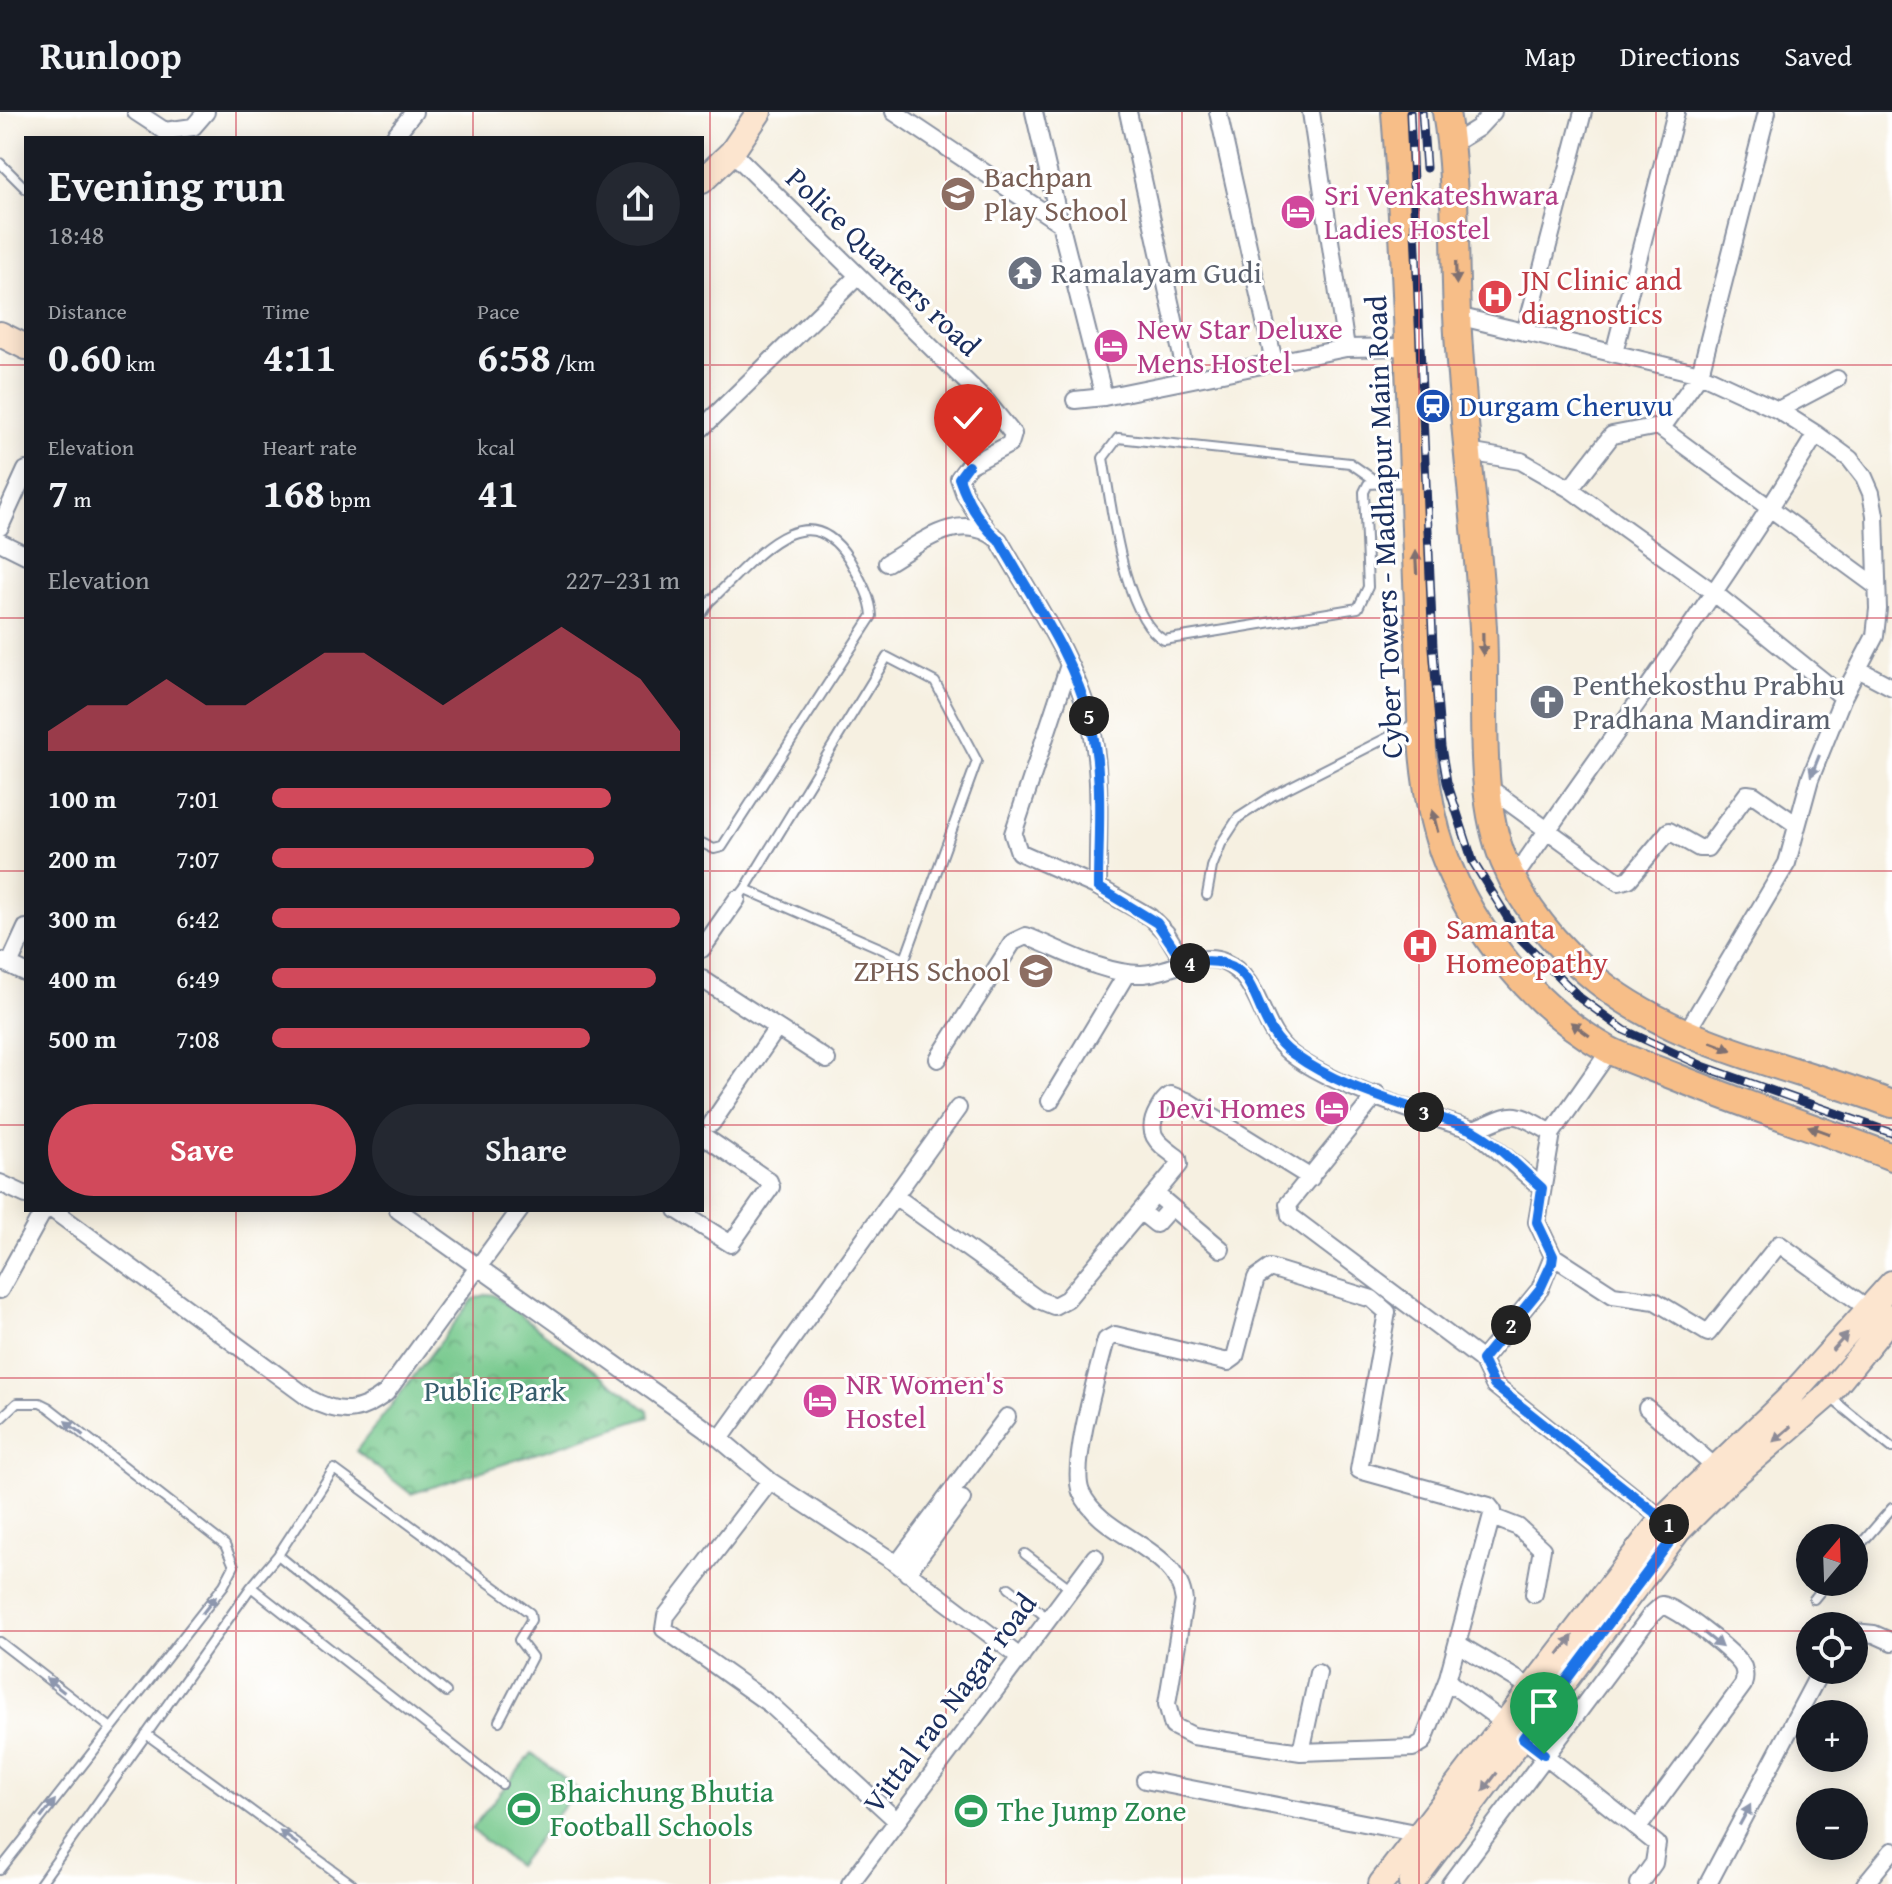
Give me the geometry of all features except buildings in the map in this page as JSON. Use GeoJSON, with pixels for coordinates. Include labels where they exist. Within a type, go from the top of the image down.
{"type":"FeatureCollection","features":[{"type":"Feature","properties":{"kind":"main road"},"geometry":{"type":"LineString","coordinates":[[704,179],[732,152],[759,112]]}},
{"type":"Feature","properties":{"kind":"main road","name":"Cyber Towers - Madhapur Main Road"},"geometry":{"type":"LineString","coordinates":[[1395,112],[1409,347],[1420,633],[1418,722],[1433,813],[1442,849],[1457,886],[1487,939],[1540,996],[1610,1050],[1723,1096],[1892,1157]]}},
{"type":"Feature","properties":{"kind":"main road"},"geometry":{"type":"LineString","coordinates":[[1446,112],[1452,144],[1457,316],[1483,630],[1488,787],[1503,860],[1544,931],[1578,964],[1622,997],[1686,1033],[1892,1104]]}},
{"type":"Feature","properties":{"kind":"main road"},"geometry":{"type":"LineString","coordinates":[[0,334],[24,346]]}},
{"type":"Feature","properties":{"kind":"main road"},"geometry":{"type":"LineString","coordinates":[[1381,1884],[1435,1828],[1627,1598],[1670,1525],[1729,1480],[1828,1395],[1881,1313],[1892,1283]]}},
{"type":"Feature","properties":{"kind":"main road"},"geometry":{"type":"LineString","coordinates":[[1514,1731],[1533,1689],[1715,1467],[1881,1313]]}},
{"type":"Feature","properties":{"kind":"main road"},"geometry":{"type":"LineString","coordinates":[[1411,1884],[1435,1828]]}},
{"type":"Feature","properties":{"kind":"street"},"geometry":{"type":"LineString","coordinates":[[136,112],[165,131],[193,127],[206,112]]}},
{"type":"Feature","properties":{"kind":"street"},"geometry":{"type":"LineString","coordinates":[[395,136],[414,112]]}},
{"type":"Feature","properties":{"kind":"street"},"geometry":{"type":"LineString","coordinates":[[894,112],[1060,223]]}},
{"type":"Feature","properties":{"kind":"street"},"geometry":{"type":"LineString","coordinates":[[1034,112],[1104,397]]}},
{"type":"Feature","properties":{"kind":"street"},"geometry":{"type":"LineString","coordinates":[[1128,112],[1187,379]]}},
{"type":"Feature","properties":{"kind":"street"},"geometry":{"type":"LineString","coordinates":[[1218,112],[1274,362]]}},
{"type":"Feature","properties":{"kind":"street"},"geometry":{"type":"LineString","coordinates":[[1311,112],[1346,348]]}},
{"type":"Feature","properties":{"kind":"street"},"geometry":{"type":"LineString","coordinates":[[1452,144],[1478,128],[1493,112]]}},
{"type":"Feature","properties":{"kind":"street"},"geometry":{"type":"LineString","coordinates":[[1525,333],[1583,112]]}},
{"type":"Feature","properties":{"kind":"street"},"geometry":{"type":"LineString","coordinates":[[1614,353],[1676,112]]}},
{"type":"Feature","properties":{"kind":"street"},"geometry":{"type":"LineString","coordinates":[[1570,489],[1607,439],[1619,432],[1664,425],[1700,374],[1767,112]]}},
{"type":"Feature","properties":{"kind":"street","name":"Police Quarters road"},"geometry":{"type":"LineString","coordinates":[[732,152],[995,412],[1013,434],[1010,444],[968,466],[959,478],[965,495],[987,530]]}},
{"type":"Feature","properties":{"kind":"street"},"geometry":{"type":"LineString","coordinates":[[704,426],[857,277]]}},
{"type":"Feature","properties":{"kind":"street"},"geometry":{"type":"LineString","coordinates":[[1457,316],[1700,374],[1778,410],[1816,434],[1850,459],[1864,477],[1871,493],[1875,515],[1875,636],[1860,670],[1843,697],[1810,779],[1787,863],[1686,1033]]}},
{"type":"Feature","properties":{"kind":"street"},"geometry":{"type":"LineString","coordinates":[[1075,400],[1104,397],[1346,348],[1409,347]]}},
{"type":"Feature","properties":{"kind":"street"},"geometry":{"type":"LineString","coordinates":[[1778,410],[1837,379]]}},
{"type":"Feature","properties":{"kind":"street"},"geometry":{"type":"LineString","coordinates":[[1658,426],[1876,586]]}},
{"type":"Feature","properties":{"kind":"street"},"geometry":{"type":"LineString","coordinates":[[1514,878],[1622,729],[1771,508],[1816,434]]}},
{"type":"Feature","properties":{"kind":"street"},"geometry":{"type":"LineString","coordinates":[[1468,452],[1521,461],[1570,489],[1713,592],[1843,697]]}},
{"type":"Feature","properties":{"kind":"street"},"geometry":{"type":"LineString","coordinates":[[0,527],[24,474]]}},
{"type":"Feature","properties":{"kind":"street"},"geometry":{"type":"LineString","coordinates":[[887,563],[948,527],[987,530],[999,540],[1069,665],[1090,720],[1096,759],[1098,887]]}},
{"type":"Feature","properties":{"kind":"street"},"geometry":{"type":"LineString","coordinates":[[0,542],[24,554]]}},
{"type":"Feature","properties":{"kind":"street"},"geometry":{"type":"LineString","coordinates":[[1069,665],[1013,834],[1013,842],[1019,852],[1030,859],[1098,887],[1157,923],[1185,964]]}},
{"type":"Feature","properties":{"kind":"street"},"geometry":{"type":"LineString","coordinates":[[1860,670],[1892,687]]}},
{"type":"Feature","properties":{"kind":"street"},"geometry":{"type":"LineString","coordinates":[[1488,787],[1619,882],[1629,879],[1669,831],[1699,848],[1707,848],[1747,794],[1754,795],[1797,825]]}},
{"type":"Feature","properties":{"kind":"street"},"geometry":{"type":"LineString","coordinates":[[704,946],[741,894]]}},
{"type":"Feature","properties":{"kind":"street"},"geometry":{"type":"LineString","coordinates":[[24,931],[5,962],[24,972]]}},
{"type":"Feature","properties":{"kind":"street"},"geometry":{"type":"LineString","coordinates":[[938,1059],[1013,942],[1020,937],[1127,973],[1150,974],[1185,964],[1221,960],[1241,971],[1271,1029],[1291,1053],[1336,1080],[1474,1130],[1542,1188]]}},
{"type":"Feature","properties":{"kind":"street"},"geometry":{"type":"LineString","coordinates":[[1050,1101],[1127,973]]}},
{"type":"Feature","properties":{"kind":"street"},"geometry":{"type":"LineString","coordinates":[[704,980],[827,1060]]}},
{"type":"Feature","properties":{"kind":"street"},"geometry":{"type":"LineString","coordinates":[[680,1212],[731,1244],[771,1187],[769,1181],[707,1129],[777,1028]]}},
{"type":"Feature","properties":{"kind":"street"},"geometry":{"type":"LineString","coordinates":[[1610,1050],[1552,1133],[1537,1222],[1553,1256],[1613,1295],[1655,1301],[1708,1333],[1779,1244],[1881,1313]]}},
{"type":"Feature","properties":{"kind":"street"},"geometry":{"type":"LineString","coordinates":[[1377,1094],[1288,1204],[1287,1210],[1292,1219],[1482,1360],[1494,1385],[1670,1525]]}},
{"type":"Feature","properties":{"kind":"street"},"geometry":{"type":"LineString","coordinates":[[896,1197],[1039,1300],[1054,1306],[1062,1304],[1180,1162],[1155,1141],[1151,1125],[1165,1098],[1171,1095],[1187,1101],[1311,1178]]}},
{"type":"Feature","properties":{"kind":"street"},"geometry":{"type":"LineString","coordinates":[[720,1439],[958,1108]]}},
{"type":"Feature","properties":{"kind":"street"},"geometry":{"type":"LineString","coordinates":[[1474,1130],[1510,1114],[1520,1115],[1552,1133]]}},
{"type":"Feature","properties":{"kind":"street"},"geometry":{"type":"LineString","coordinates":[[0,1183],[24,1194]]}},
{"type":"Feature","properties":{"kind":"street"},"geometry":{"type":"LineString","coordinates":[[1159,1191],[1224,1246],[1171,1207],[1159,1191]]}},
{"type":"Feature","properties":{"kind":"street"},"geometry":{"type":"LineString","coordinates":[[1141,1212],[1156,1224],[1171,1207]]}},
{"type":"Feature","properties":{"kind":"street"},"geometry":{"type":"LineString","coordinates":[[0,1290],[43,1212]]}},
{"type":"Feature","properties":{"kind":"street"},"geometry":{"type":"LineString","coordinates":[[56,1212],[310,1399],[329,1409],[350,1413],[369,1406],[386,1393],[519,1212]]}},
{"type":"Feature","properties":{"kind":"street"},"geometry":{"type":"LineString","coordinates":[[401,1212],[720,1439],[770,1481],[902,1569],[1021,1658]]}},
{"type":"Feature","properties":{"kind":"street"},"geometry":{"type":"LineString","coordinates":[[1482,1360],[1540,1289],[1553,1256]]}},
{"type":"Feature","properties":{"kind":"street"},"geometry":{"type":"LineString","coordinates":[[1270,1268],[1372,1299],[1382,1304],[1388,1320],[1359,1470],[1489,1506],[1492,1517],[1447,1681],[1419,1746],[1362,1752],[1301,1752],[1193,1736],[1173,1726],[1167,1704],[1184,1601],[1182,1586],[1173,1571],[1098,1513],[1081,1492],[1078,1475],[1091,1396],[1106,1340],[1115,1335],[1228,1362],[1235,1357],[1256,1278],[1270,1268]]}},
{"type":"Feature","properties":{"kind":"street"},"geometry":{"type":"LineString","coordinates":[[1647,1408],[1715,1467]]}},
{"type":"Feature","properties":{"kind":"street"},"geometry":{"type":"LineString","coordinates":[[902,1569],[1007,1417]]}},
{"type":"Feature","properties":{"kind":"street"},"geometry":{"type":"LineString","coordinates":[[770,1481],[666,1616],[664,1629],[771,1705],[896,1820]]}},
{"type":"Feature","properties":{"kind":"street"},"geometry":{"type":"LineString","coordinates":[[902,1569],[962,1499]]}},
{"type":"Feature","properties":{"kind":"street"},"geometry":{"type":"LineString","coordinates":[[1492,1517],[1518,1527],[1542,1549],[1534,1594]]}},
{"type":"Feature","properties":{"kind":"street","name":"Vittal rao Nagar road"},"geometry":{"type":"LineString","coordinates":[[850,1884],[1095,1557]]}},
{"type":"Feature","properties":{"kind":"street"},"geometry":{"type":"LineString","coordinates":[[1627,1598],[1651,1615]]}},
{"type":"Feature","properties":{"kind":"street"},"geometry":{"type":"LineString","coordinates":[[1450,1884],[1651,1615],[1662,1605],[1676,1610],[1738,1660],[1745,1677],[1743,1685],[1638,1828]]}},
{"type":"Feature","properties":{"kind":"street"},"geometry":{"type":"LineString","coordinates":[[1868,1633],[1892,1642]]}},
{"type":"Feature","properties":{"kind":"street"},"geometry":{"type":"LineString","coordinates":[[1458,1644],[1533,1689]]}},
{"type":"Feature","properties":{"kind":"street"},"geometry":{"type":"LineString","coordinates":[[1301,1752],[1318,1673]]}},
{"type":"Feature","properties":{"kind":"street"},"geometry":{"type":"LineString","coordinates":[[1447,1681],[1657,1844],[1654,1863],[1639,1884]]}},
{"type":"Feature","properties":{"kind":"street"},"geometry":{"type":"LineString","coordinates":[[1708,1884],[1814,1684]]}},
{"type":"Feature","properties":{"kind":"street"},"geometry":{"type":"LineString","coordinates":[[1145,1780],[1435,1828]]}},
{"type":"Feature","properties":{"kind":"street"},"geometry":{"type":"LineString","coordinates":[[1865,1884],[1892,1851]]}},
{"type":"Feature","properties":{"kind":"lane"},"geometry":{"type":"LineString","coordinates":[[0,163],[24,187]]}},
{"type":"Feature","properties":{"kind":"lane"},"geometry":{"type":"LineString","coordinates":[[1376,481],[1350,463],[1118,438],[1103,458],[1125,579],[1153,632],[1164,640],[1358,608],[1368,587],[1364,492],[1368,484],[1376,481],[1413,482]]}},
{"type":"Feature","properties":{"kind":"lane"},"geometry":{"type":"LineString","coordinates":[[704,610],[784,534],[803,529],[825,533],[840,545],[868,597],[872,616],[722,847],[714,849],[704,844]]}},
{"type":"Feature","properties":{"kind":"lane"},"geometry":{"type":"LineString","coordinates":[[887,657],[935,682],[977,761],[905,959],[741,894],[887,657]]}},
{"type":"Feature","properties":{"kind":"lane"},"geometry":{"type":"LineString","coordinates":[[1207,895],[1212,867],[1221,844],[1238,818],[1272,796],[1418,722]]}},
{"type":"Feature","properties":{"kind":"lane"},"geometry":{"type":"LineString","coordinates":[[1828,1395],[1892,1448]]}},
{"type":"Feature","properties":{"kind":"lane"},"geometry":{"type":"LineString","coordinates":[[0,1419],[17,1403],[40,1403],[48,1407],[225,1545],[234,1566],[224,1585],[0,1870]]}},
{"type":"Feature","properties":{"kind":"lane"},"geometry":{"type":"LineString","coordinates":[[40,1884],[251,1587],[278,1555],[331,1471],[337,1469],[528,1610],[531,1620],[519,1640],[532,1657],[499,1721]]}},
{"type":"Feature","properties":{"kind":"lane"},"geometry":{"type":"LineString","coordinates":[[1868,1536],[1892,1508]]}},
{"type":"Feature","properties":{"kind":"lane"},"geometry":{"type":"LineString","coordinates":[[1025,1554],[1071,1589]]}},
{"type":"Feature","properties":{"kind":"lane"},"geometry":{"type":"LineString","coordinates":[[278,1555],[446,1692]]}},
{"type":"Feature","properties":{"kind":"lane"},"geometry":{"type":"LineString","coordinates":[[251,1587],[502,1784]]}},
{"type":"Feature","properties":{"kind":"lane"},"geometry":{"type":"LineString","coordinates":[[1009,1588],[1049,1619]]}},
{"type":"Feature","properties":{"kind":"lane"},"geometry":{"type":"LineString","coordinates":[[0,1642],[111,1728]]}},
{"type":"Feature","properties":{"kind":"lane"},"geometry":{"type":"LineString","coordinates":[[146,1734],[352,1884]]}},
{"type":"Feature","properties":{"kind":"green space","name":"Public Park"},"geometry":{"type":"Polygon","coordinates":[[[494,1295],[648,1411],[649,1417],[411,1494],[356,1451],[473,1299],[494,1295]]]}},
{"type":"Feature","properties":{"kind":"green space","name":"Bhaichung Bhutia Football Schools"},"geometry":{"type":"Polygon","coordinates":[[[532,1753],[577,1789],[517,1866],[471,1829],[532,1753]]]}},
{"type":"Feature","properties":{"kind":"railway"},"geometry":{"type":"LineString","coordinates":[[1410,112],[1433,647],[1441,747],[1447,782],[1473,862],[1521,939],[1580,998],[1624,1030],[1705,1067],[1892,1133]]}},
{"type":"Feature","properties":{"kind":"railway"},"geometry":{"type":"LineString","coordinates":[[1422,112],[1426,168]]}},
{"type":"Feature","properties":{"kind":"place","name":"Bachpan Play School"},"geometry":{"type":"Point","coordinates":[958,194]}},
{"type":"Feature","properties":{"kind":"place","name":"Sri Venkateshwara Ladies Hostel"},"geometry":{"type":"Point","coordinates":[1298,212]}},
{"type":"Feature","properties":{"kind":"place","name":"Ramalayam Gudi"},"geometry":{"type":"Point","coordinates":[1025,273]}},
{"type":"Feature","properties":{"kind":"place","name":"JN Clinic and diagnostics"},"geometry":{"type":"Point","coordinates":[1495,297]}},
{"type":"Feature","properties":{"kind":"place","name":"New Star Deluxe Mens Hostel"},"geometry":{"type":"Point","coordinates":[1111,346]}},
{"type":"Feature","properties":{"kind":"place","name":"Durgam Cheruvu"},"geometry":{"type":"Point","coordinates":[1433,406]}},
{"type":"Feature","properties":{"kind":"place","name":"Penthekosthu Prabhu Pradhana Mandiram"},"geometry":{"type":"Point","coordinates":[1547,702]}},
{"type":"Feature","properties":{"kind":"place","name":"Samanta Homeopathy"},"geometry":{"type":"Point","coordinates":[1420,946]}},
{"type":"Feature","properties":{"kind":"place","name":"ZPHS School"},"geometry":{"type":"Point","coordinates":[1036,971]}},
{"type":"Feature","properties":{"kind":"place","name":"Devi Homes"},"geometry":{"type":"Point","coordinates":[1332,1108]}},
{"type":"Feature","properties":{"kind":"place","name":"NR Women's Hostel"},"geometry":{"type":"Point","coordinates":[820,1401]}},
{"type":"Feature","properties":{"kind":"place","name":"Bhaichung Bhutia Football Schools"},"geometry":{"type":"Point","coordinates":[524,1809]}},
{"type":"Feature","properties":{"kind":"place","name":"The Jump Zone"},"geometry":{"type":"Point","coordinates":[971,1811]}},
{"type":"Feature","properties":{"kind":"route"},"geometry":{"type":"LineString","coordinates":[[968,466],[959,478],[965,495],[987,530],[999,540],[1069,665],[1090,720],[1096,759],[1098,887],[1157,923],[1185,964],[1221,960],[1241,971],[1251,985],[1271,1029],[1291,1053],[1336,1080],[1474,1130],[1542,1188],[1537,1222],[1553,1256],[1552,1263],[1540,1289],[1482,1360],[1494,1385],[1678,1531],[1523,1738],[1544,1754]]}}]}
